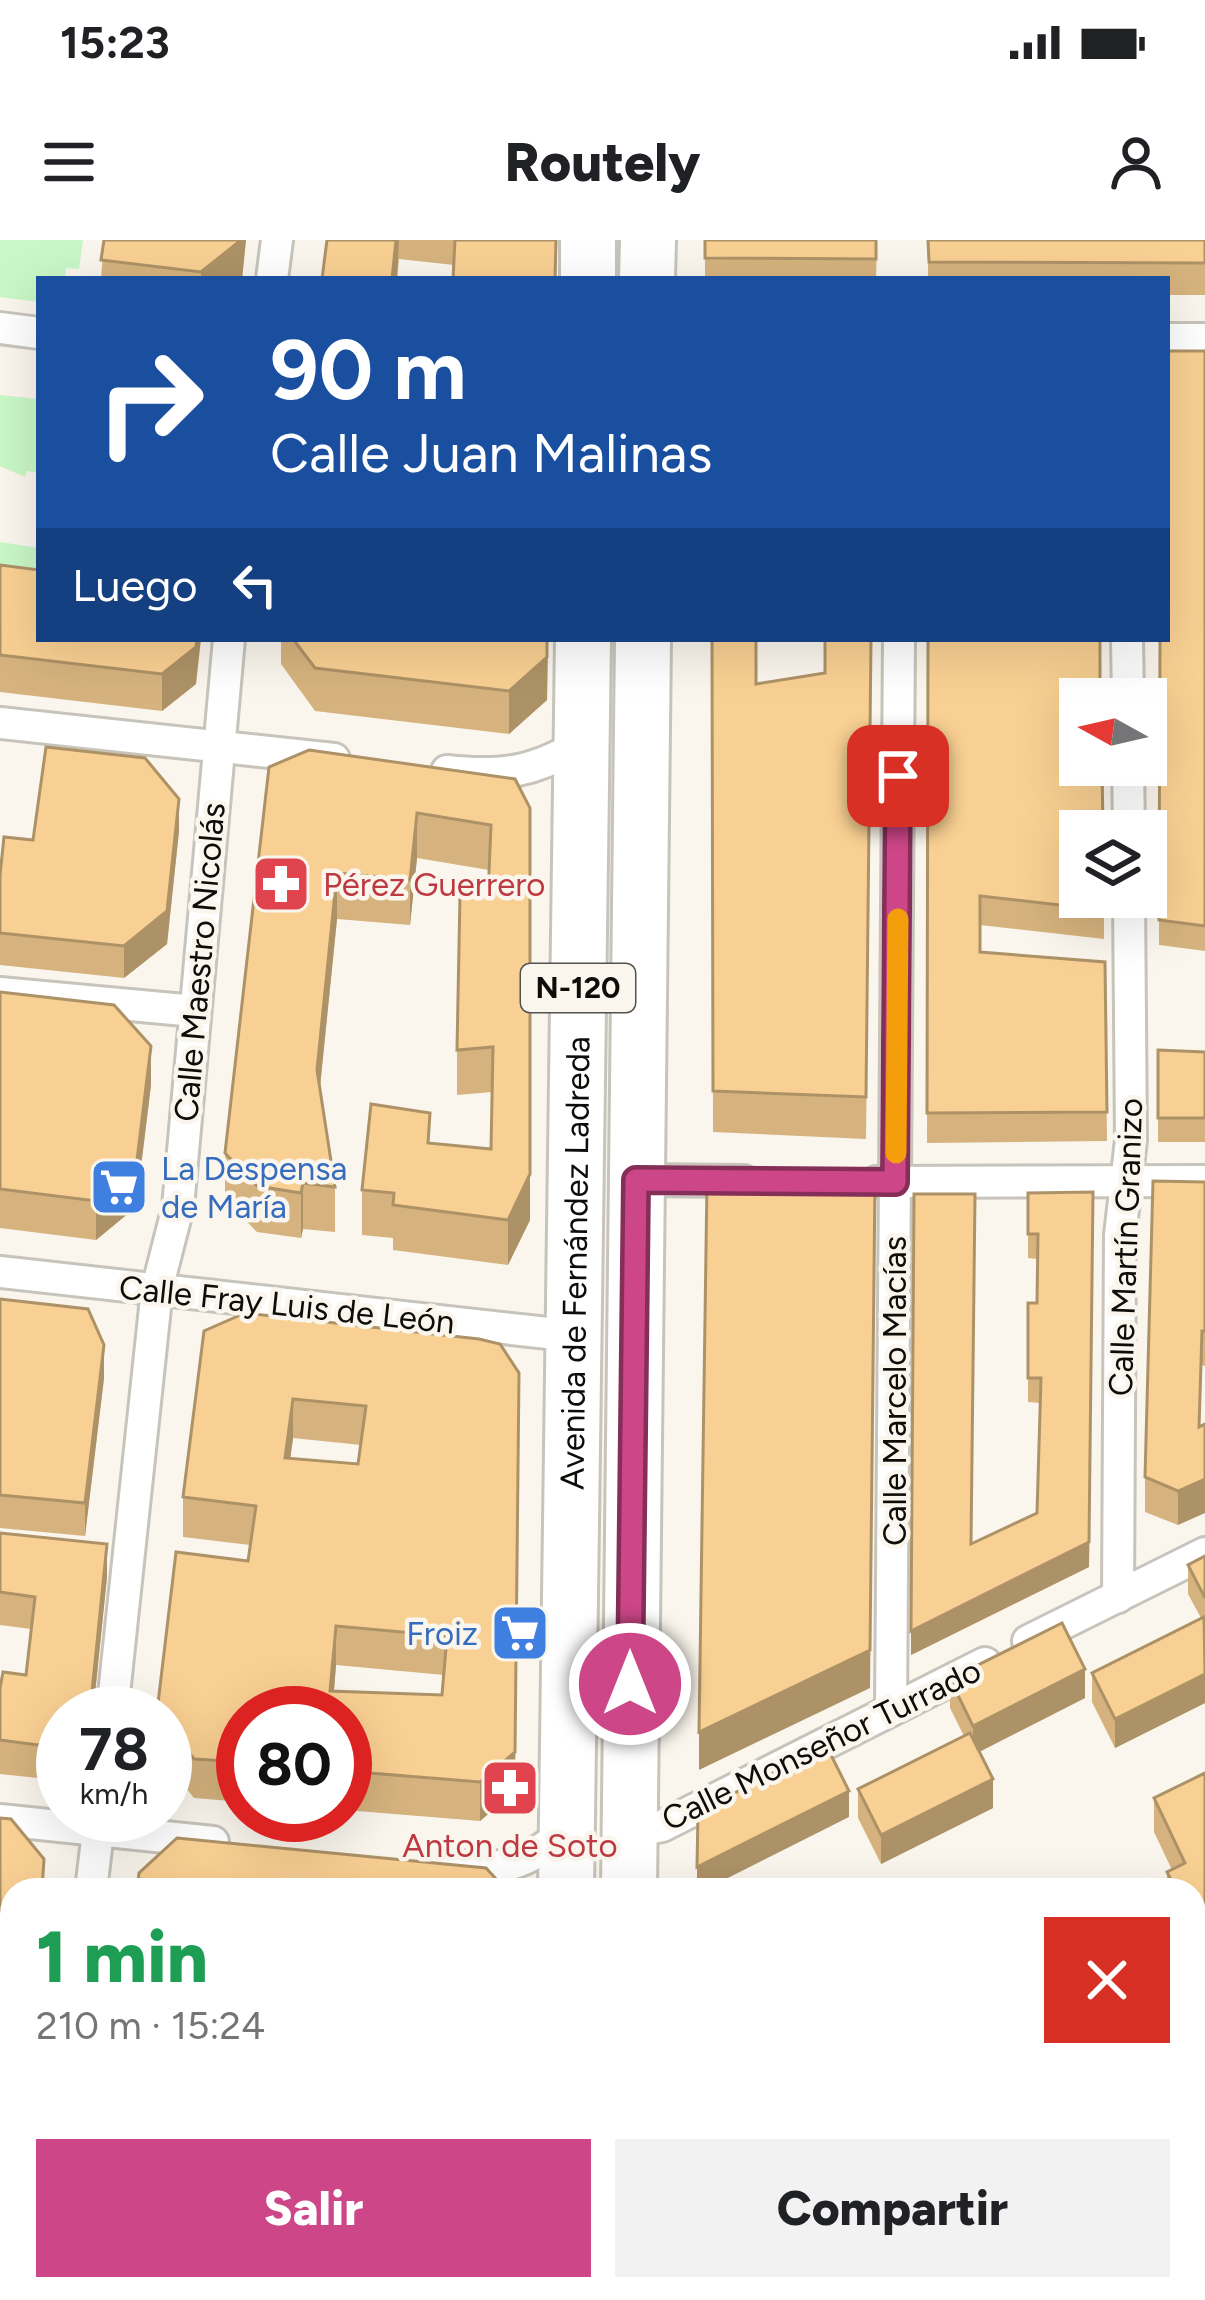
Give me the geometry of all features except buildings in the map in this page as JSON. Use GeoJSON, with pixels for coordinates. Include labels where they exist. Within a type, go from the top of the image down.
{"type":"FeatureCollection","features":[{"type":"Feature","properties":{"kind":"highway"},"geometry":{"type":"LineString","coordinates":[[588,240],[588,276]]}},
{"type":"Feature","properties":{"kind":"highway"},"geometry":{"type":"LineString","coordinates":[[647,276],[648,240]]}},
{"type":"Feature","properties":{"kind":"highway","name":"Avenida de Fernández Ladreda"},"geometry":{"type":"LineString","coordinates":[[566,1878],[583,642]]}},
{"type":"Feature","properties":{"kind":"highway","name":"Avenida de Fernández Ladreda"},"geometry":{"type":"LineString","coordinates":[[629,1878],[643,642]]}},
{"type":"Feature","properties":{"kind":"street"},"geometry":{"type":"LineString","coordinates":[[272,276],[277,240]]}},
{"type":"Feature","properties":{"kind":"street"},"geometry":{"type":"LineString","coordinates":[[0,328],[36,333]]}},
{"type":"Feature","properties":{"kind":"street"},"geometry":{"type":"LineString","coordinates":[[1170,339],[1205,339]]}},
{"type":"Feature","properties":{"kind":"street","name":"Calle Maestro Nicolás"},"geometry":{"type":"LineString","coordinates":[[115,1686],[157,1289],[178,1207],[216,747],[230,642]]}},
{"type":"Feature","properties":{"kind":"street","name":"Calle Marcelo Macías"},"geometry":{"type":"LineString","coordinates":[[891,1710],[899,642]]}},
{"type":"Feature","properties":{"kind":"street"},"geometry":{"type":"LineString","coordinates":[[1127,642],[1128,678]]}},
{"type":"Feature","properties":{"kind":"street"},"geometry":{"type":"LineString","coordinates":[[0,723],[357,761]]}},
{"type":"Feature","properties":{"kind":"street"},"geometry":{"type":"LineString","coordinates":[[405,766],[499,776],[543,767],[582,743]]}},
{"type":"Feature","properties":{"kind":"street","name":"Calle Martín Granizo"},"geometry":{"type":"LineString","coordinates":[[1118,1597],[1124,1181],[1132,1140],[1129,918]]}},
{"type":"Feature","properties":{"kind":"street"},"geometry":{"type":"LineString","coordinates":[[0,992],[195,1011]]}},
{"type":"Feature","properties":{"kind":"street"},"geometry":{"type":"LineString","coordinates":[[636,1180],[766,1181]]}},
{"type":"Feature","properties":{"kind":"street"},"geometry":{"type":"LineString","coordinates":[[852,1181],[1205,1180]]}},
{"type":"Feature","properties":{"kind":"street","name":"Calle Fray Luis de León"},"geometry":{"type":"LineString","coordinates":[[0,1272],[575,1336]]}},
{"type":"Feature","properties":{"kind":"street","name":"Calle Monseñor Turrado"},"geometry":{"type":"LineString","coordinates":[[629,1833],[662,1826],[1205,1553]]}},
{"type":"Feature","properties":{"kind":"street"},"geometry":{"type":"LineString","coordinates":[[95,1557],[130,1560]]}},
{"type":"Feature","properties":{"kind":"street"},"geometry":{"type":"LineString","coordinates":[[0,1820],[36,1821]]}},
{"type":"Feature","properties":{"kind":"street"},"geometry":{"type":"LineString","coordinates":[[420,1863],[490,1870],[530,1860],[566,1831]]}},
{"type":"Feature","properties":{"kind":"street"},"geometry":{"type":"LineString","coordinates":[[192,1836],[255,1846]]}},
{"type":"Feature","properties":{"kind":"street"},"geometry":{"type":"LineString","coordinates":[[93,1878],[97,1842]]}},
{"type":"Feature","properties":{"kind":"green space"},"geometry":{"type":"Polygon","coordinates":[[[0,240],[83,240],[79,269],[66,268],[65,276],[36,276],[36,302],[0,297],[0,240]]]}},
{"type":"Feature","properties":{"kind":"green space"},"geometry":{"type":"Polygon","coordinates":[[[0,395],[36,399],[36,472],[27,471],[25,477],[0,466],[0,395]]]}},
{"type":"Feature","properties":{"kind":"green space"},"geometry":{"type":"Polygon","coordinates":[[[0,542],[36,548],[36,590],[0,585],[0,542]]]}},
{"type":"Feature","properties":{"kind":"slow traffic"},"geometry":{"type":"LineString","coordinates":[[896,1153],[898,919]]}},
{"type":"Feature","properties":{"kind":"place","name":"Pérez Guerrero"},"geometry":{"type":"Point","coordinates":[281,884]}},
{"type":"Feature","properties":{"kind":"place","name":"La Despensa de María"},"geometry":{"type":"Point","coordinates":[119,1187]}},
{"type":"Feature","properties":{"kind":"place","name":"Froiz"},"geometry":{"type":"Point","coordinates":[520,1633]}},
{"type":"Feature","properties":{"kind":"place","name":"Anton de Soto"},"geometry":{"type":"Point","coordinates":[510,1788]}},
{"type":"Feature","properties":{"kind":"route"},"geometry":{"type":"LineString","coordinates":[[630,1684],[636,1180],[895,1182],[898,776]]}}]}
